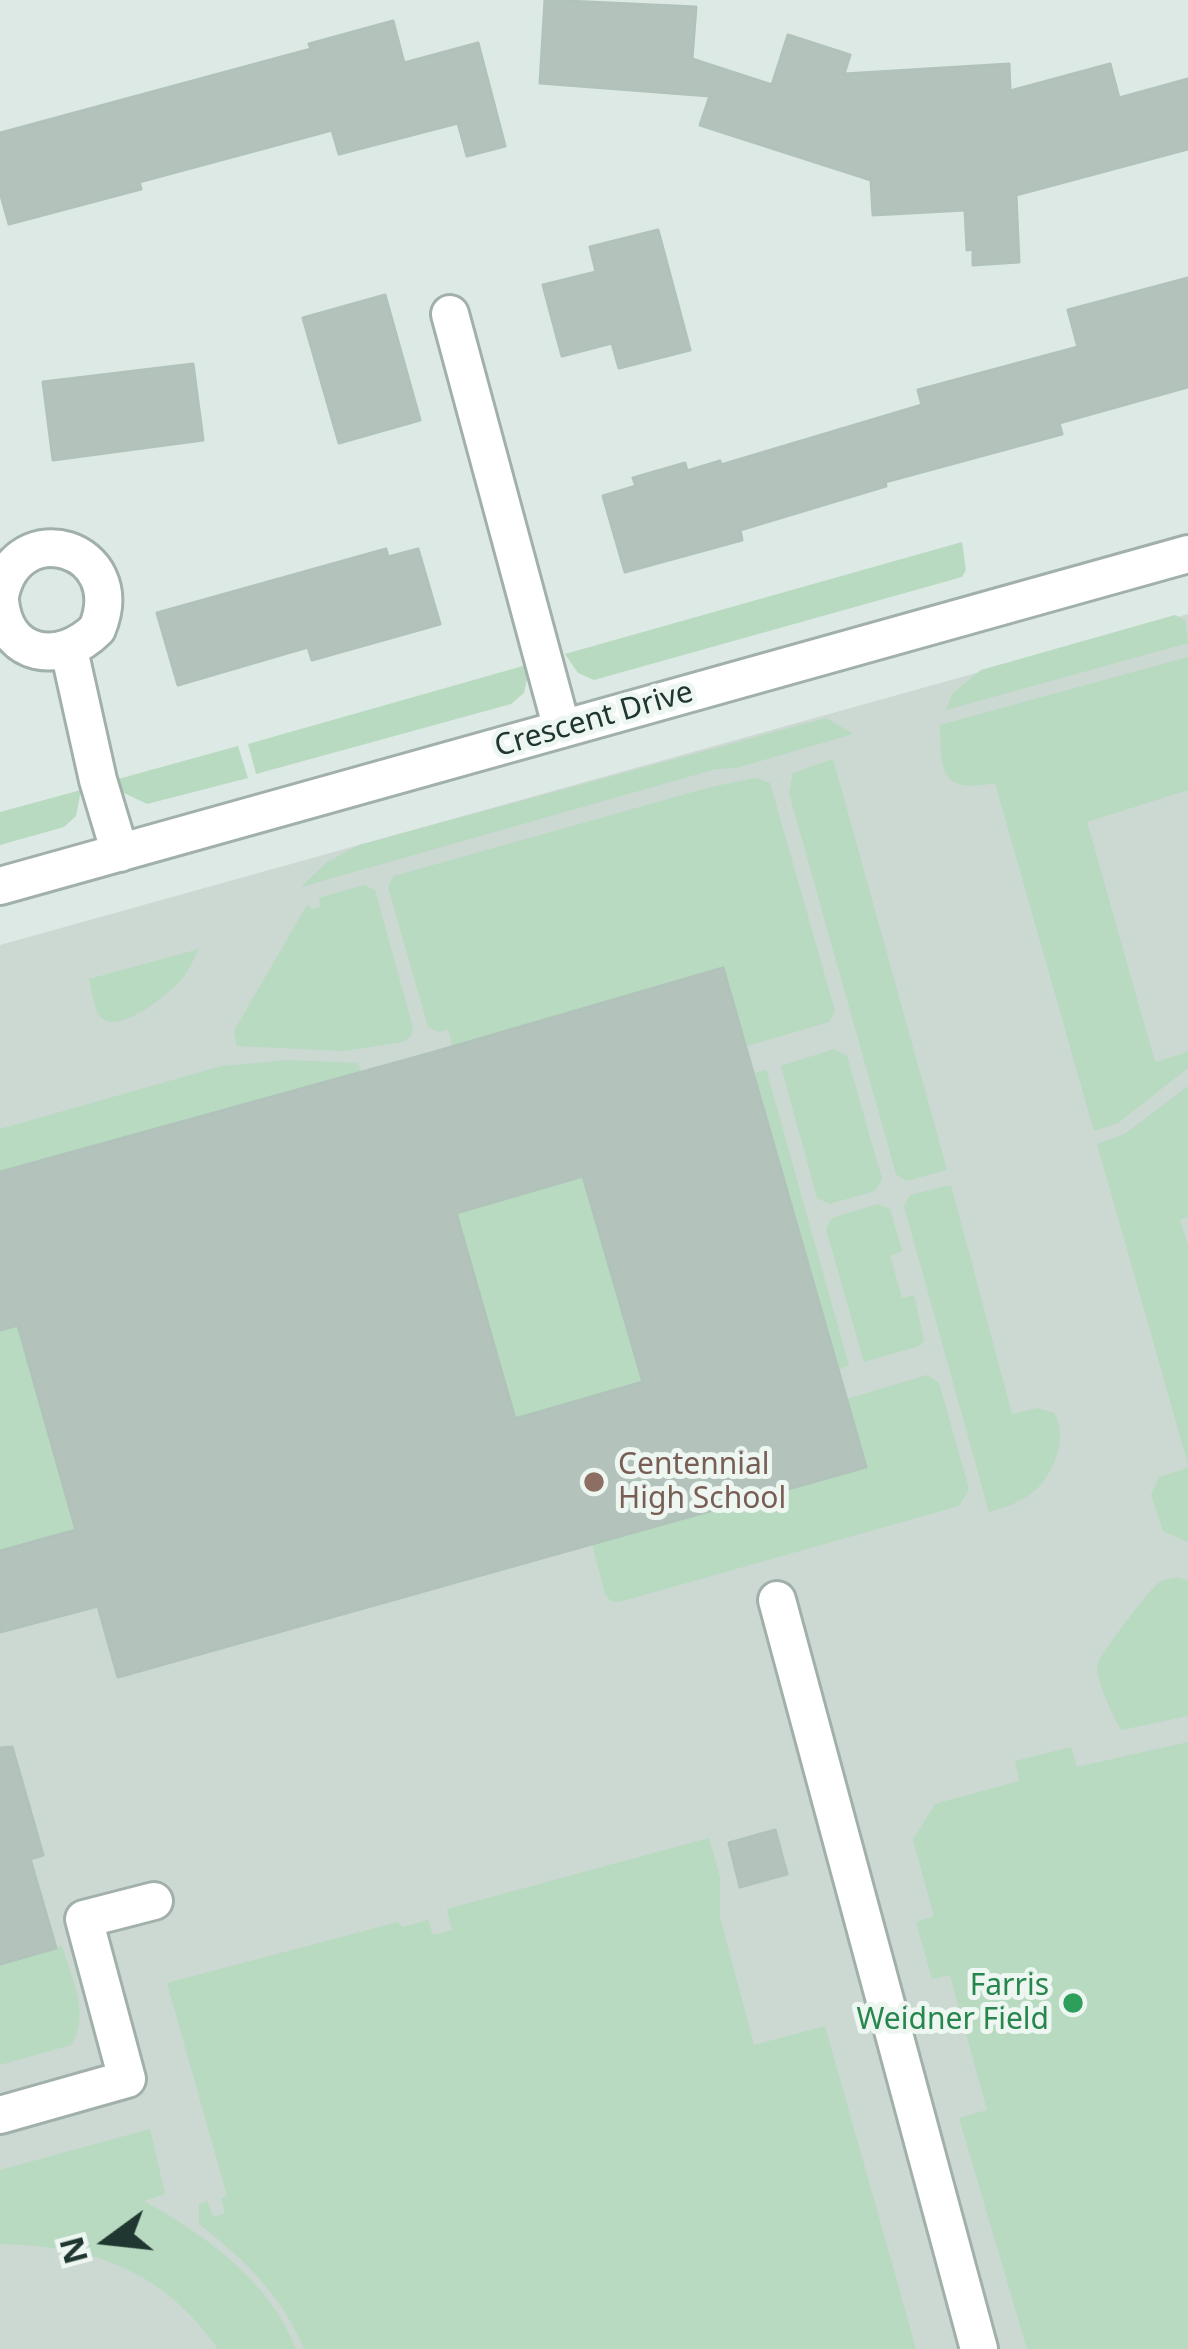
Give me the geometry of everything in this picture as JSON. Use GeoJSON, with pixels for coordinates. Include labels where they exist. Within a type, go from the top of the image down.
{"type":"FeatureCollection","features":[{"type":"Feature","properties":{"kind":"street"},"geometry":{"type":"LineString","coordinates":[[450,314],[562,729]]}},
{"type":"Feature","properties":{"kind":"street"},"geometry":{"type":"LineString","coordinates":[[58,548],[90,562],[105,594],[104,613],[97,629],[69,650],[52,653],[20,642],[2,615],[0,598],[11,567],[24,555],[58,548]]}},
{"type":"Feature","properties":{"kind":"street","name":"Crescent Drive"},"geometry":{"type":"LineString","coordinates":[[0,886],[1188,554]]}},
{"type":"Feature","properties":{"kind":"street"},"geometry":{"type":"LineString","coordinates":[[69,650],[120,853]]}},
{"type":"Feature","properties":{"kind":"street"},"geometry":{"type":"LineString","coordinates":[[777,1600],[979,2349]]}},
{"type":"Feature","properties":{"kind":"street"},"geometry":{"type":"LineString","coordinates":[[0,2114],[127,2079],[84,1919],[154,1900]]}},
{"type":"Feature","properties":{"kind":"shaded area","name":"Centennial High School"},"geometry":{"type":"Polygon","coordinates":[[[1188,614],[1188,2349],[0,2349],[0,945],[1188,614]]]}},
{"type":"Feature","properties":{"kind":"green space"},"geometry":{"type":"Polygon","coordinates":[[[962,542],[966,570],[962,577],[594,680],[578,673],[565,654],[962,542]]]}},
{"type":"Feature","properties":{"kind":"green space"},"geometry":{"type":"Polygon","coordinates":[[[1175,615],[1185,620],[1188,643],[946,710],[952,694],[981,670],[1175,615]]]}},
{"type":"Feature","properties":{"kind":"green space"},"geometry":{"type":"Polygon","coordinates":[[[1188,657],[1188,790],[1087,822],[1155,1062],[1188,1052],[1188,1068],[1118,1123],[1094,1131],[995,783],[964,785],[948,776],[940,725],[1188,657]]]}},
{"type":"Feature","properties":{"kind":"green space"},"geometry":{"type":"Polygon","coordinates":[[[530,664],[524,693],[511,704],[256,774],[248,744],[530,664]]]}},
{"type":"Feature","properties":{"kind":"green space"},"geometry":{"type":"Polygon","coordinates":[[[826,718],[853,734],[301,887],[326,863],[359,845],[826,718]]]}},
{"type":"Feature","properties":{"kind":"green space"},"geometry":{"type":"Polygon","coordinates":[[[238,746],[248,778],[147,804],[122,792],[118,779],[238,746]]]}},
{"type":"Feature","properties":{"kind":"green space"},"geometry":{"type":"Polygon","coordinates":[[[833,759],[947,1170],[906,1181],[896,1174],[789,793],[793,773],[833,759]]]}},
{"type":"Feature","properties":{"kind":"green space"},"geometry":{"type":"Polygon","coordinates":[[[755,778],[770,783],[835,1011],[829,1022],[747,1046],[722,968],[453,1047],[448,1029],[439,1032],[428,1027],[388,887],[394,876],[755,778]]]}},
{"type":"Feature","properties":{"kind":"green space"},"geometry":{"type":"Polygon","coordinates":[[[81,790],[76,816],[64,827],[0,845],[0,812],[81,790]]]}},
{"type":"Feature","properties":{"kind":"green space"},"geometry":{"type":"Polygon","coordinates":[[[364,885],[375,890],[413,1028],[411,1036],[403,1042],[343,1051],[237,1046],[234,1031],[307,905],[321,907],[319,898],[364,885]]]}},
{"type":"Feature","properties":{"kind":"green space"},"geometry":{"type":"Polygon","coordinates":[[[199,949],[185,975],[158,1001],[118,1021],[99,1015],[89,979],[199,949]]]}},
{"type":"Feature","properties":{"kind":"green space"},"geometry":{"type":"Polygon","coordinates":[[[834,1049],[847,1056],[882,1179],[875,1191],[829,1204],[817,1198],[781,1066],[834,1049]]]}},
{"type":"Feature","properties":{"kind":"green space"},"geometry":{"type":"Polygon","coordinates":[[[289,1060],[358,1063],[361,1072],[0,1172],[0,1129],[222,1066],[289,1060]]]}},
{"type":"Feature","properties":{"kind":"green space"},"geometry":{"type":"Polygon","coordinates":[[[766,1069],[849,1366],[838,1369],[755,1073],[766,1069]]]}},
{"type":"Feature","properties":{"kind":"green space"},"geometry":{"type":"Polygon","coordinates":[[[1188,1086],[1188,1217],[1180,1220],[1188,1246],[1188,1464],[1097,1144],[1125,1134],[1188,1086]]]}},
{"type":"Feature","properties":{"kind":"green space"},"geometry":{"type":"Polygon","coordinates":[[[583,1176],[643,1382],[515,1419],[456,1213],[583,1176]]]}},
{"type":"Feature","properties":{"kind":"green space"},"geometry":{"type":"Polygon","coordinates":[[[951,1185],[1012,1414],[1038,1408],[1054,1413],[1060,1432],[1057,1454],[1041,1485],[1023,1499],[989,1512],[904,1206],[910,1195],[951,1185]]]}},
{"type":"Feature","properties":{"kind":"green space"},"geometry":{"type":"Polygon","coordinates":[[[878,1204],[890,1209],[902,1251],[890,1256],[902,1298],[914,1295],[924,1340],[919,1346],[864,1362],[826,1229],[832,1218],[878,1204]]]}},
{"type":"Feature","properties":{"kind":"green space"},"geometry":{"type":"Polygon","coordinates":[[[18,1325],[76,1530],[0,1551],[0,1330],[18,1325]]]}},
{"type":"Feature","properties":{"kind":"green space"},"geometry":{"type":"Polygon","coordinates":[[[927,1375],[939,1383],[969,1489],[959,1506],[619,1602],[605,1594],[592,1544],[865,1467],[847,1399],[927,1375]]]}},
{"type":"Feature","properties":{"kind":"green space"},"geometry":{"type":"Polygon","coordinates":[[[1188,1468],[1188,1542],[1163,1531],[1151,1495],[1159,1477],[1188,1468]]]}},
{"type":"Feature","properties":{"kind":"green space"},"geometry":{"type":"Polygon","coordinates":[[[1178,1577],[1188,1581],[1188,1716],[1121,1730],[1097,1666],[1154,1587],[1178,1577]]]}},
{"type":"Feature","properties":{"kind":"green space","name":"Farris Weidner Field"},"geometry":{"type":"Polygon","coordinates":[[[1188,1742],[1188,2349],[1027,2349],[959,2118],[987,2110],[950,1975],[932,1979],[916,1922],[934,1916],[913,1840],[935,1804],[1019,1781],[1015,1761],[1071,1747],[1077,1767],[1188,1742]]]}},
{"type":"Feature","properties":{"kind":"green space"},"geometry":{"type":"Polygon","coordinates":[[[709,1838],[720,1878],[720,1917],[754,2045],[825,2026],[916,2349],[304,2349],[285,2312],[260,2279],[199,2224],[199,2204],[207,2201],[213,2217],[225,2213],[221,2198],[227,2196],[167,1983],[398,1922],[403,1927],[428,1920],[433,1935],[452,1930],[447,1909],[709,1838]]]}},
{"type":"Feature","properties":{"kind":"green space"},"geometry":{"type":"Polygon","coordinates":[[[62,1946],[79,2009],[71,2045],[0,2065],[0,1964],[62,1946]]]}},
{"type":"Feature","properties":{"kind":"green space"},"geometry":{"type":"Polygon","coordinates":[[[150,2129],[165,2194],[144,2201],[233,2262],[270,2302],[296,2349],[218,2349],[174,2300],[124,2268],[66,2250],[0,2244],[0,2170],[150,2129]]]}},
{"type":"Feature","properties":{"kind":"building"},"geometry":{"type":"Polygon","coordinates":[[[545,0],[696,7],[692,59],[772,85],[788,35],[850,55],[844,74],[1009,64],[1010,91],[1110,64],[1119,98],[1188,79],[1188,149],[1016,195],[1019,262],[973,265],[973,249],[967,250],[965,210],[873,215],[871,180],[700,125],[710,96],[540,83],[545,0]]]}},
{"type":"Feature","properties":{"kind":"building"},"geometry":{"type":"Polygon","coordinates":[[[393,21],[404,63],[478,43],[505,146],[467,156],[458,123],[339,154],[332,130],[139,182],[141,189],[9,224],[0,192],[0,133],[311,49],[309,44],[393,21]]]}},
{"type":"Feature","properties":{"kind":"building"},"geometry":{"type":"Polygon","coordinates":[[[658,230],[690,350],[619,368],[612,343],[562,356],[543,285],[596,272],[590,247],[658,230]]]}},
{"type":"Feature","properties":{"kind":"building"},"geometry":{"type":"Polygon","coordinates":[[[1188,278],[1188,387],[1059,423],[1062,434],[885,482],[886,486],[740,530],[742,540],[625,572],[603,496],[636,486],[633,478],[685,463],[687,471],[720,461],[721,465],[922,405],[918,390],[1078,347],[1068,310],[1188,278]]]}},
{"type":"Feature","properties":{"kind":"building"},"geometry":{"type":"Polygon","coordinates":[[[385,295],[420,420],[339,443],[303,318],[385,295]]]}},
{"type":"Feature","properties":{"kind":"building"},"geometry":{"type":"Polygon","coordinates":[[[193,364],[203,440],[53,460],[43,382],[193,364]]]}},
{"type":"Feature","properties":{"kind":"building"},"geometry":{"type":"Polygon","coordinates":[[[386,549],[388,557],[418,549],[440,624],[312,660],[308,647],[178,685],[157,613],[386,549]]]}},
{"type":"Feature","properties":{"kind":"building"},"geometry":{"type":"Polygon","coordinates":[[[723,968],[866,1467],[118,1677],[98,1606],[0,1632],[0,1551],[76,1530],[18,1325],[0,1330],[0,1172],[723,968]],[[583,1176],[456,1213],[515,1419],[643,1382],[583,1176]]]}},
{"type":"Feature","properties":{"kind":"building"},"geometry":{"type":"Polygon","coordinates":[[[12,1747],[43,1855],[30,1859],[56,1948],[0,1964],[0,1748],[12,1747]]]}},
{"type":"Feature","properties":{"kind":"building"},"geometry":{"type":"Polygon","coordinates":[[[775,1830],[787,1874],[740,1887],[729,1843],[775,1830]]]}},
{"type":"Feature","properties":{"kind":"place","name":"Centennial High School"},"geometry":{"type":"Point","coordinates":[594,1482]}},
{"type":"Feature","properties":{"kind":"place","name":"Farris Weidner Field"},"geometry":{"type":"Point","coordinates":[1073,2003]}}]}
